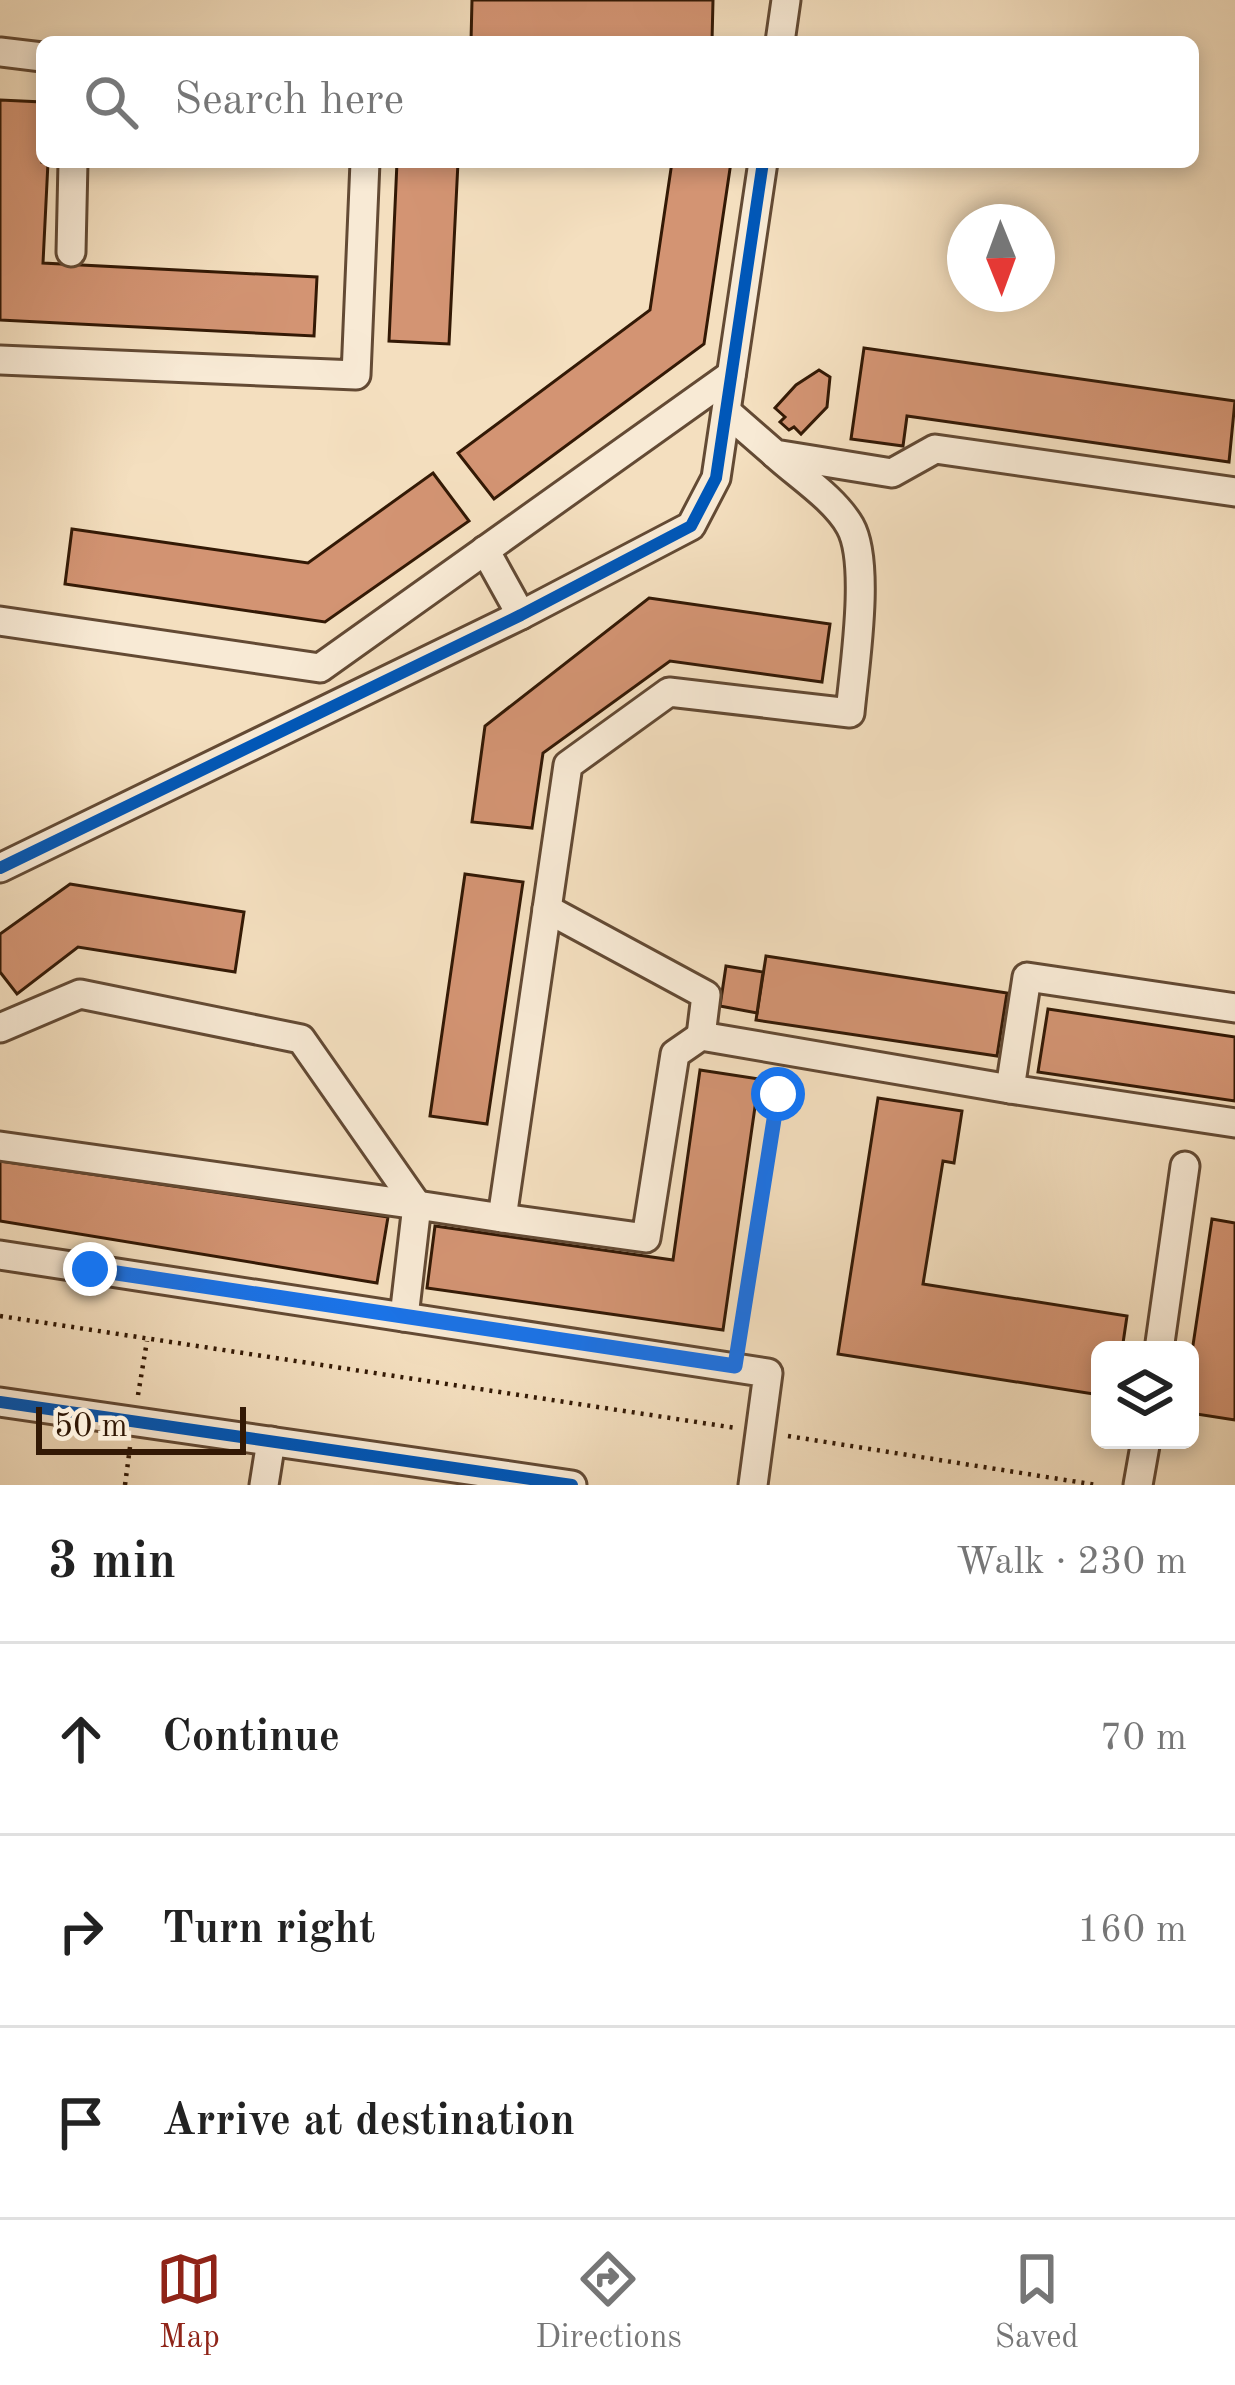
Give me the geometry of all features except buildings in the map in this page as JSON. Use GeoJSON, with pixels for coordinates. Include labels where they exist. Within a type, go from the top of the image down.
{"type":"FeatureCollection","features":[{"type":"Feature","properties":{"kind":"street"},"geometry":{"type":"LineString","coordinates":[[781,36],[786,0]]}},
{"type":"Feature","properties":{"kind":"street"},"geometry":{"type":"LineString","coordinates":[[0,52],[36,56]]}},
{"type":"Feature","properties":{"kind":"street"},"geometry":{"type":"LineString","coordinates":[[71,252],[73,168]]}},
{"type":"Feature","properties":{"kind":"street"},"geometry":{"type":"LineString","coordinates":[[0,361],[356,375],[365,168]]}},
{"type":"Feature","properties":{"kind":"street"},"geometry":{"type":"LineString","coordinates":[[0,868],[521,615],[691,526],[716,478],[762,168]]}},
{"type":"Feature","properties":{"kind":"street"},"geometry":{"type":"LineString","coordinates":[[0,621],[320,668],[731,375]]}},
{"type":"Feature","properties":{"kind":"street"},"geometry":{"type":"LineString","coordinates":[[502,1218],[568,765],[669,692],[850,713],[858,632],[856,541],[840,514],[728,413]]}},
{"type":"Feature","properties":{"kind":"street"},"geometry":{"type":"LineString","coordinates":[[776,454],[892,473],[935,449],[1235,492]]}},
{"type":"Feature","properties":{"kind":"street"},"geometry":{"type":"LineString","coordinates":[[485,550],[521,615]]}},
{"type":"Feature","properties":{"kind":"street"},"geometry":{"type":"LineString","coordinates":[[547,909],[706,995],[700,1036]]}},
{"type":"Feature","properties":{"kind":"street"},"geometry":{"type":"LineString","coordinates":[[1010,1089],[1028,976],[1235,1008]]}},
{"type":"Feature","properties":{"kind":"street"},"geometry":{"type":"LineString","coordinates":[[0,1028],[80,994],[301,1039],[417,1205],[404,1317]]}},
{"type":"Feature","properties":{"kind":"street"},"geometry":{"type":"LineString","coordinates":[[0,1146],[646,1238],[675,1054],[700,1036],[1235,1123]]}},
{"type":"Feature","properties":{"kind":"street"},"geometry":{"type":"LineString","coordinates":[[1160,1341],[1185,1166]]}},
{"type":"Feature","properties":{"kind":"street"},"geometry":{"type":"LineString","coordinates":[[0,1255],[768,1373],[753,1485]]}},
{"type":"Feature","properties":{"kind":"street"},"geometry":{"type":"LineString","coordinates":[[0,1402],[572,1485]]}},
{"type":"Feature","properties":{"kind":"street"},"geometry":{"type":"LineString","coordinates":[[264,1485],[272,1441]]}},
{"type":"Feature","properties":{"kind":"street"},"geometry":{"type":"LineString","coordinates":[[1138,1485],[1144,1449]]}},
{"type":"Feature","properties":{"kind":"path"},"geometry":{"type":"LineString","coordinates":[[735,1366],[785,1049]]}},
{"type":"Feature","properties":{"kind":"path"},"geometry":{"type":"LineString","coordinates":[[0,1316],[1097,1485]]}},
{"type":"Feature","properties":{"kind":"cycle path"},"geometry":{"type":"LineString","coordinates":[[0,868],[521,615],[691,526],[716,478],[762,168]]}},
{"type":"Feature","properties":{"kind":"cycle path"},"geometry":{"type":"LineString","coordinates":[[0,1402],[572,1485]]}},
{"type":"Feature","properties":{"kind":"route"},"geometry":{"type":"LineString","coordinates":[[90,1269],[735,1366],[778,1094]]}}]}
